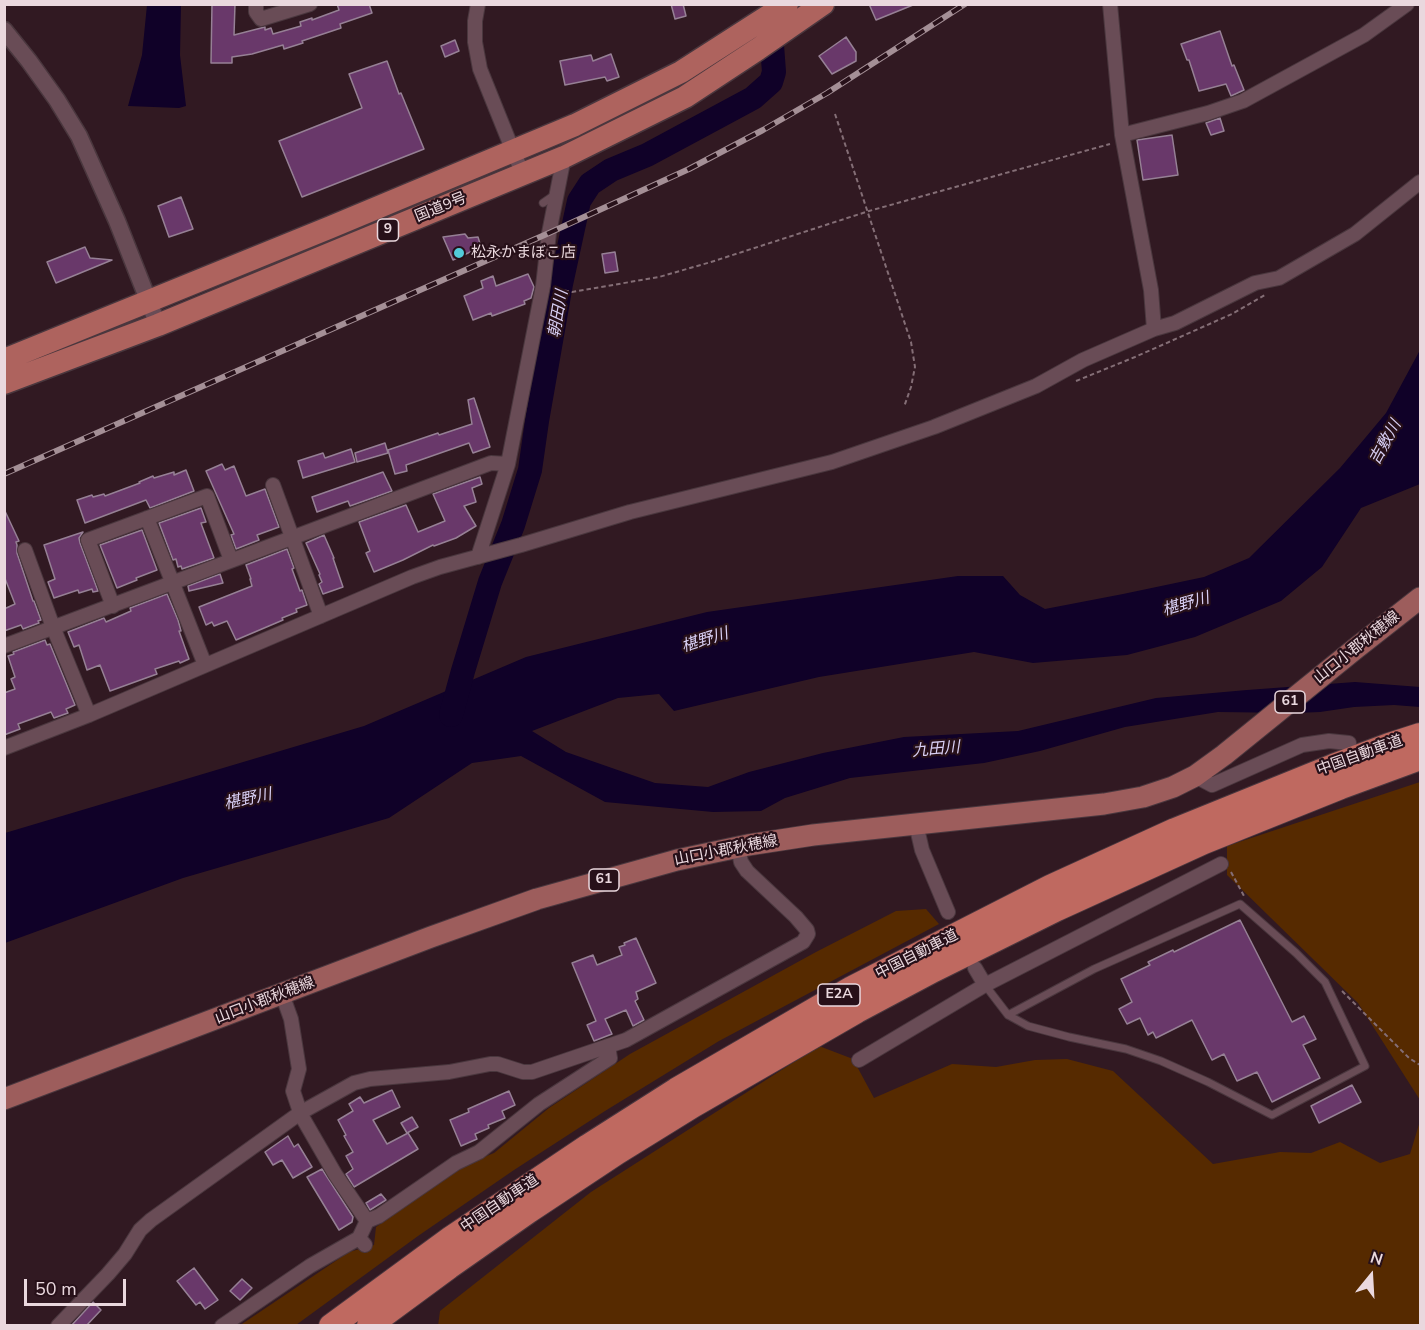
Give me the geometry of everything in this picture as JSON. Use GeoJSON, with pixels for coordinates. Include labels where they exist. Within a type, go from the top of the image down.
{"type":"FeatureCollection","features":[{"type":"Feature","properties":{"kind":"highway","name":"国道9号"},"geometry":{"type":"LineString","coordinates":[[4,383],[158,325],[564,157],[685,97],[823,4]]}},
{"type":"Feature","properties":{"kind":"highway","name":"国道9号"},"geometry":{"type":"LineString","coordinates":[[4,360],[575,125],[681,72],[784,6]]}},
{"type":"Feature","properties":{"kind":"highway","name":"中国自動車道"},"geometry":{"type":"LineString","coordinates":[[331,1326],[451,1238],[578,1152],[676,1090],[852,988],[1050,887],[1123,854],[1322,770],[1420,735]]}},
{"type":"Feature","properties":{"kind":"highway","name":"中国自動車道"},"geometry":{"type":"LineString","coordinates":[[369,1326],[494,1236],[618,1152],[694,1105],[857,1011],[1058,909],[1204,842],[1420,758]]}},
{"type":"Feature","properties":{"kind":"main road","name":"山口小郡秋穂線"},"geometry":{"type":"LineString","coordinates":[[4,1099],[430,937],[537,899],[677,860],[813,835],[1104,804],[1143,797],[1173,787],[1195,776],[1224,755],[1420,598]]}},
{"type":"Feature","properties":{"kind":"street"},"geometry":{"type":"LineString","coordinates":[[256,4],[256,12],[261,19],[310,4]]}},
{"type":"Feature","properties":{"kind":"street"},"geometry":{"type":"LineString","coordinates":[[478,4],[475,42],[480,69],[523,174]]}},
{"type":"Feature","properties":{"kind":"street"},"geometry":{"type":"LineString","coordinates":[[1110,4],[1123,138],[1151,290],[1154,329]]}},
{"type":"Feature","properties":{"kind":"street"},"geometry":{"type":"LineString","coordinates":[[1123,138],[1243,101],[1364,35],[1407,4]]}},
{"type":"Feature","properties":{"kind":"street"},"geometry":{"type":"LineString","coordinates":[[4,30],[43,81],[79,136],[117,221],[158,325]]}},
{"type":"Feature","properties":{"kind":"street"},"geometry":{"type":"LineString","coordinates":[[483,556],[508,464],[543,286],[546,253],[564,157]]}},
{"type":"Feature","properties":{"kind":"street"},"geometry":{"type":"LineString","coordinates":[[4,748],[89,715],[440,567],[630,512],[832,462],[934,427],[1036,386],[1083,360],[1154,329],[1175,323],[1255,283],[1287,274],[1355,234],[1420,182]]}},
{"type":"Feature","properties":{"kind":"street"},"geometry":{"type":"LineString","coordinates":[[4,646],[491,464],[508,464]]}},
{"type":"Feature","properties":{"kind":"street"},"geometry":{"type":"LineString","coordinates":[[273,485],[321,616]]}},
{"type":"Feature","properties":{"kind":"street"},"geometry":{"type":"LineString","coordinates":[[113,606],[88,540],[207,496],[231,560]]}},
{"type":"Feature","properties":{"kind":"street"},"geometry":{"type":"LineString","coordinates":[[147,518],[205,665]]}},
{"type":"Feature","properties":{"kind":"street"},"geometry":{"type":"LineString","coordinates":[[25,550],[89,715]]}},
{"type":"Feature","properties":{"kind":"street"},"geometry":{"type":"LineString","coordinates":[[1195,776],[1212,785],[1302,745],[1329,741],[1349,743]]}},
{"type":"Feature","properties":{"kind":"street"},"geometry":{"type":"LineString","coordinates":[[916,824],[922,850],[948,912]]}},
{"type":"Feature","properties":{"kind":"street"},"geometry":{"type":"LineString","coordinates":[[58,1326],[108,1274],[125,1254],[140,1230],[151,1220],[300,1113],[354,1083],[370,1079],[449,1072],[498,1064],[523,1072],[532,1072],[626,1040],[802,942],[808,934],[807,930],[747,871],[741,862],[738,847]]}},
{"type":"Feature","properties":{"kind":"street"},"geometry":{"type":"LineString","coordinates":[[859,1060],[985,986],[1221,864]]}},
{"type":"Feature","properties":{"kind":"street"},"geometry":{"type":"LineString","coordinates":[[975,968],[985,986]]}},
{"type":"Feature","properties":{"kind":"street"},"geometry":{"type":"LineString","coordinates":[[222,1326],[310,1266],[362,1241],[367,1221],[335,1174],[300,1113],[293,1091],[299,1069],[297,1053],[291,1019],[282,994]]}},
{"type":"Feature","properties":{"kind":"street"},"geometry":{"type":"LineString","coordinates":[[367,1221],[379,1216],[456,1163],[479,1152],[539,1104],[610,1058],[608,1046]]}},
{"type":"Feature","properties":{"kind":"lane"},"geometry":{"type":"LineString","coordinates":[[543,203],[557,193]]}},
{"type":"Feature","properties":{"kind":"lane"},"geometry":{"type":"LineString","coordinates":[[985,986],[1008,1015],[1028,1026],[1126,1049],[1161,1061],[1272,1115],[1365,1066],[1325,982],[1296,953],[1239,904],[1094,969],[1008,1015]]}},
{"type":"Feature","properties":{"kind":"path"},"geometry":{"type":"LineString","coordinates":[[835,114],[911,342],[915,367],[904,407]]}},
{"type":"Feature","properties":{"kind":"path"},"geometry":{"type":"LineString","coordinates":[[543,286],[572,292],[659,277],[868,211],[1123,138]]}},
{"type":"Feature","properties":{"kind":"shaded area"},"geometry":{"type":"Polygon","coordinates":[[[1420,782],[1420,1100],[1358,1003],[1227,875],[1227,846],[1420,782]]]}},
{"type":"Feature","properties":{"kind":"shaded area"},"geometry":{"type":"Polygon","coordinates":[[[926,909],[939,924],[719,1041],[605,1111],[418,1236],[296,1325],[239,1326],[349,1252],[374,1245],[376,1227],[462,1166],[494,1153],[549,1108],[630,1054],[896,911],[926,909]]]}},
{"type":"Feature","properties":{"kind":"shaded area"},"geometry":{"type":"Polygon","coordinates":[[[819,1046],[853,1059],[874,1098],[952,1064],[996,1067],[1035,1060],[1067,1059],[1113,1071],[1213,1164],[1280,1152],[1311,1153],[1340,1142],[1380,1163],[1410,1154],[1420,1121],[1420,1325],[438,1326],[440,1311],[591,1192],[819,1046]]]}},
{"type":"Feature","properties":{"kind":"water"},"geometry":{"type":"Polygon","coordinates":[[[147,5],[181,5],[180,55],[186,106],[179,108],[128,106],[142,55],[147,5]]]}},
{"type":"Feature","properties":{"kind":"water"},"geometry":{"type":"Polygon","coordinates":[[[1420,350],[1420,484],[1361,508],[1322,567],[1281,601],[1195,637],[1127,655],[1033,663],[974,652],[819,677],[674,711],[659,694],[618,698],[532,731],[566,752],[655,783],[708,787],[749,772],[823,753],[904,737],[1018,731],[1156,698],[1355,682],[1420,687],[1420,707],[1394,705],[1296,713],[1218,712],[1125,727],[1040,751],[984,763],[850,778],[785,798],[761,811],[713,812],[605,802],[521,756],[472,763],[389,818],[183,878],[5,943],[5,833],[364,726],[526,657],[707,612],[958,576],[1003,576],[1020,595],[1045,609],[1204,577],[1249,558],[1340,468],[1386,413],[1420,350]]]}},
{"type":"Feature","properties":{"kind":"building"},"geometry":{"type":"Polygon","coordinates":[[[212,4],[235,4],[234,35],[265,27],[265,30],[271,28],[273,34],[301,26],[300,22],[339,10],[337,4],[369,4],[372,13],[340,24],[341,28],[284,49],[283,45],[232,57],[232,63],[211,63],[212,4]]]}},
{"type":"Feature","properties":{"kind":"building"},"geometry":{"type":"Polygon","coordinates":[[[671,4],[683,4],[686,16],[675,19],[671,4]]]}},
{"type":"Feature","properties":{"kind":"building"},"geometry":{"type":"Polygon","coordinates":[[[869,4],[913,4],[913,5],[876,20],[869,4]]]}},
{"type":"Feature","properties":{"kind":"building"},"geometry":{"type":"Polygon","coordinates":[[[1220,31],[1232,66],[1234,65],[1244,90],[1231,96],[1226,84],[1199,91],[1181,44],[1220,31]]]}},
{"type":"Feature","properties":{"kind":"building"},"geometry":{"type":"Polygon","coordinates":[[[846,37],[856,52],[856,61],[832,74],[819,56],[846,37]]]}},
{"type":"Feature","properties":{"kind":"building"},"geometry":{"type":"Polygon","coordinates":[[[455,40],[459,51],[445,57],[441,46],[455,40]]]}},
{"type":"Feature","properties":{"kind":"building"},"geometry":{"type":"Polygon","coordinates":[[[611,54],[619,77],[607,81],[605,77],[565,85],[560,61],[591,55],[593,61],[611,54]]]}},
{"type":"Feature","properties":{"kind":"building"},"geometry":{"type":"Polygon","coordinates":[[[387,61],[424,149],[302,197],[279,141],[362,108],[349,74],[387,61]]]}},
{"type":"Feature","properties":{"kind":"building"},"geometry":{"type":"Polygon","coordinates":[[[1220,118],[1224,131],[1211,135],[1206,123],[1220,118]]]}},
{"type":"Feature","properties":{"kind":"building"},"geometry":{"type":"Polygon","coordinates":[[[1172,135],[1178,175],[1143,180],[1137,140],[1172,135]]]}},
{"type":"Feature","properties":{"kind":"building"},"geometry":{"type":"Polygon","coordinates":[[[181,197],[193,229],[169,237],[158,206],[181,197]]]}},
{"type":"Feature","properties":{"kind":"building","name":"松永かまぼこ店"},"geometry":{"type":"Polygon","coordinates":[[[465,234],[468,238],[478,237],[481,247],[453,260],[443,237],[465,234]]]}},
{"type":"Feature","properties":{"kind":"building"},"geometry":{"type":"Polygon","coordinates":[[[85,247],[90,258],[112,260],[56,283],[47,262],[85,247]]]}},
{"type":"Feature","properties":{"kind":"building"},"geometry":{"type":"Polygon","coordinates":[[[615,252],[618,271],[605,273],[602,254],[615,252]]]}},
{"type":"Feature","properties":{"kind":"building"},"geometry":{"type":"Polygon","coordinates":[[[528,274],[534,287],[531,298],[524,301],[525,304],[473,320],[464,296],[483,288],[481,281],[493,276],[496,286],[528,274]]]}},
{"type":"Feature","properties":{"kind":"building"},"geometry":{"type":"Polygon","coordinates":[[[474,398],[490,447],[473,453],[469,443],[406,465],[407,471],[395,474],[388,450],[472,424],[468,400],[474,398]]]}},
{"type":"Feature","properties":{"kind":"building"},"geometry":{"type":"Polygon","coordinates":[[[385,443],[388,453],[357,462],[355,453],[385,443]]]}},
{"type":"Feature","properties":{"kind":"building"},"geometry":{"type":"Polygon","coordinates":[[[351,449],[355,462],[303,478],[298,461],[323,453],[325,458],[351,449]]]}},
{"type":"Feature","properties":{"kind":"building"},"geometry":{"type":"Polygon","coordinates":[[[222,464],[225,470],[234,466],[246,496],[265,489],[279,527],[257,535],[259,540],[236,549],[231,535],[234,534],[206,471],[222,464]]]}},
{"type":"Feature","properties":{"kind":"building"},"geometry":{"type":"Polygon","coordinates":[[[186,470],[194,491],[150,508],[146,500],[85,523],[77,500],[92,495],[93,497],[104,494],[105,496],[153,476],[154,478],[174,472],[174,475],[186,470]]]}},
{"type":"Feature","properties":{"kind":"building"},"geometry":{"type":"Polygon","coordinates":[[[383,472],[392,491],[350,506],[348,501],[317,512],[312,497],[383,472]]]}},
{"type":"Feature","properties":{"kind":"building"},"geometry":{"type":"Polygon","coordinates":[[[480,477],[482,484],[472,488],[476,502],[464,506],[476,526],[456,538],[433,545],[374,572],[366,553],[370,551],[359,522],[406,505],[418,532],[445,521],[433,494],[480,477]]]}},
{"type":"Feature","properties":{"kind":"building"},"geometry":{"type":"Polygon","coordinates":[[[201,508],[206,522],[201,523],[214,558],[182,569],[181,566],[178,567],[176,559],[173,560],[159,523],[201,508]]]}},
{"type":"Feature","properties":{"kind":"building"},"geometry":{"type":"Polygon","coordinates":[[[4,509],[19,541],[16,542],[17,553],[41,620],[23,629],[21,625],[4,631],[4,609],[15,604],[4,576],[4,509]]]}},
{"type":"Feature","properties":{"kind":"building"},"geometry":{"type":"Polygon","coordinates":[[[142,530],[157,570],[117,588],[100,545],[142,530]]]}},
{"type":"Feature","properties":{"kind":"building"},"geometry":{"type":"Polygon","coordinates":[[[83,532],[79,538],[80,543],[98,591],[93,592],[92,589],[79,593],[78,590],[54,598],[48,582],[55,579],[44,545],[83,532]]]}},
{"type":"Feature","properties":{"kind":"building"},"geometry":{"type":"Polygon","coordinates":[[[324,535],[343,587],[323,594],[319,584],[322,582],[320,574],[306,543],[324,535]]]}},
{"type":"Feature","properties":{"kind":"building"},"geometry":{"type":"Polygon","coordinates":[[[287,549],[294,568],[292,569],[307,605],[296,609],[297,612],[282,618],[283,620],[236,640],[227,621],[214,626],[212,622],[206,625],[199,607],[252,586],[246,565],[287,549]]]}},
{"type":"Feature","properties":{"kind":"building"},"geometry":{"type":"Polygon","coordinates":[[[220,574],[223,583],[189,591],[188,586],[220,574]]]}},
{"type":"Feature","properties":{"kind":"building"},"geometry":{"type":"Polygon","coordinates":[[[167,594],[178,620],[181,631],[179,631],[189,659],[155,669],[157,674],[110,691],[100,665],[87,670],[79,645],[74,647],[68,632],[104,618],[106,622],[131,611],[130,608],[167,594]]]}},
{"type":"Feature","properties":{"kind":"building"},"geometry":{"type":"Polygon","coordinates":[[[45,640],[47,645],[50,644],[75,705],[66,709],[68,713],[54,718],[51,712],[18,724],[20,729],[4,735],[4,693],[15,689],[11,679],[15,677],[8,656],[45,640]]]}},
{"type":"Feature","properties":{"kind":"building"},"geometry":{"type":"Polygon","coordinates":[[[1240,920],[1292,1022],[1304,1016],[1316,1039],[1303,1045],[1320,1078],[1272,1102],[1257,1072],[1237,1081],[1224,1054],[1212,1060],[1192,1020],[1156,1038],[1153,1032],[1148,1035],[1140,1018],[1127,1024],[1119,1009],[1132,1002],[1121,979],[1150,965],[1148,962],[1240,920]]]}},
{"type":"Feature","properties":{"kind":"building"},"geometry":{"type":"Polygon","coordinates":[[[636,938],[656,983],[636,992],[638,999],[635,1001],[644,1020],[633,1026],[626,1010],[605,1019],[612,1034],[594,1041],[587,1025],[596,1021],[572,963],[593,955],[597,965],[622,955],[619,947],[636,938]]]}},
{"type":"Feature","properties":{"kind":"building"},"geometry":{"type":"Polygon","coordinates":[[[1352,1085],[1361,1102],[1319,1123],[1311,1106],[1352,1085]]]}},
{"type":"Feature","properties":{"kind":"building"},"geometry":{"type":"Polygon","coordinates":[[[392,1090],[400,1107],[373,1120],[387,1144],[408,1133],[418,1149],[354,1187],[346,1174],[353,1169],[346,1156],[353,1152],[338,1120],[353,1111],[349,1104],[360,1097],[364,1103],[392,1090]]]}},
{"type":"Feature","properties":{"kind":"building"},"geometry":{"type":"Polygon","coordinates":[[[509,1091],[515,1105],[502,1111],[505,1118],[488,1125],[489,1128],[475,1134],[477,1139],[461,1146],[450,1120],[469,1112],[468,1109],[509,1091]]]}},
{"type":"Feature","properties":{"kind":"building"},"geometry":{"type":"Polygon","coordinates":[[[412,1117],[418,1127],[407,1133],[401,1123],[412,1117]]]}},
{"type":"Feature","properties":{"kind":"building"},"geometry":{"type":"Polygon","coordinates":[[[288,1136],[294,1147],[298,1144],[312,1167],[293,1178],[282,1160],[273,1165],[265,1152],[288,1136]]]}},
{"type":"Feature","properties":{"kind":"building"},"geometry":{"type":"Polygon","coordinates":[[[322,1169],[353,1217],[352,1222],[339,1230],[307,1177],[322,1169]]]}},
{"type":"Feature","properties":{"kind":"building"},"geometry":{"type":"Polygon","coordinates":[[[381,1194],[386,1200],[370,1210],[366,1203],[381,1194]]]}},
{"type":"Feature","properties":{"kind":"building"},"geometry":{"type":"Polygon","coordinates":[[[194,1268],[218,1300],[205,1309],[200,1302],[196,1305],[177,1281],[194,1268]]]}},
{"type":"Feature","properties":{"kind":"building"},"geometry":{"type":"Polygon","coordinates":[[[242,1279],[252,1288],[240,1300],[230,1291],[242,1279]]]}},
{"type":"Feature","properties":{"kind":"building"},"geometry":{"type":"Polygon","coordinates":[[[93,1302],[101,1310],[86,1326],[71,1326],[93,1302]]]}},
{"type":"Feature","properties":{"kind":"waterway","name":"朝田川"},"geometry":{"type":"LineString","coordinates":[[451,715],[490,582],[513,525],[530,470],[561,284],[579,201],[590,184],[611,170],[647,155],[753,98],[771,82],[774,72],[770,19]]}},
{"type":"Feature","properties":{"kind":"railway"},"geometry":{"type":"LineString","coordinates":[[4,474],[689,169],[827,93],[965,4]]}},
{"type":"Feature","properties":{"kind":"place","name":"松永かまぼこ店"},"geometry":{"type":"Point","coordinates":[459,253]}},
{"type":"Feature","properties":{"kind":"water label","name":"吉敷川"},"geometry":{"type":"Point","coordinates":[1386,443]}},
{"type":"Feature","properties":{"kind":"water label","name":"椹野川"},"geometry":{"type":"Point","coordinates":[1186,605]}},
{"type":"Feature","properties":{"kind":"water label","name":"椹野川"},"geometry":{"type":"Point","coordinates":[705,641]}},
{"type":"Feature","properties":{"kind":"water label","name":"九田川"},"geometry":{"type":"Point","coordinates":[936,750]}},
{"type":"Feature","properties":{"kind":"water label","name":"椹野川"},"geometry":{"type":"Point","coordinates":[248,800]}}]}
